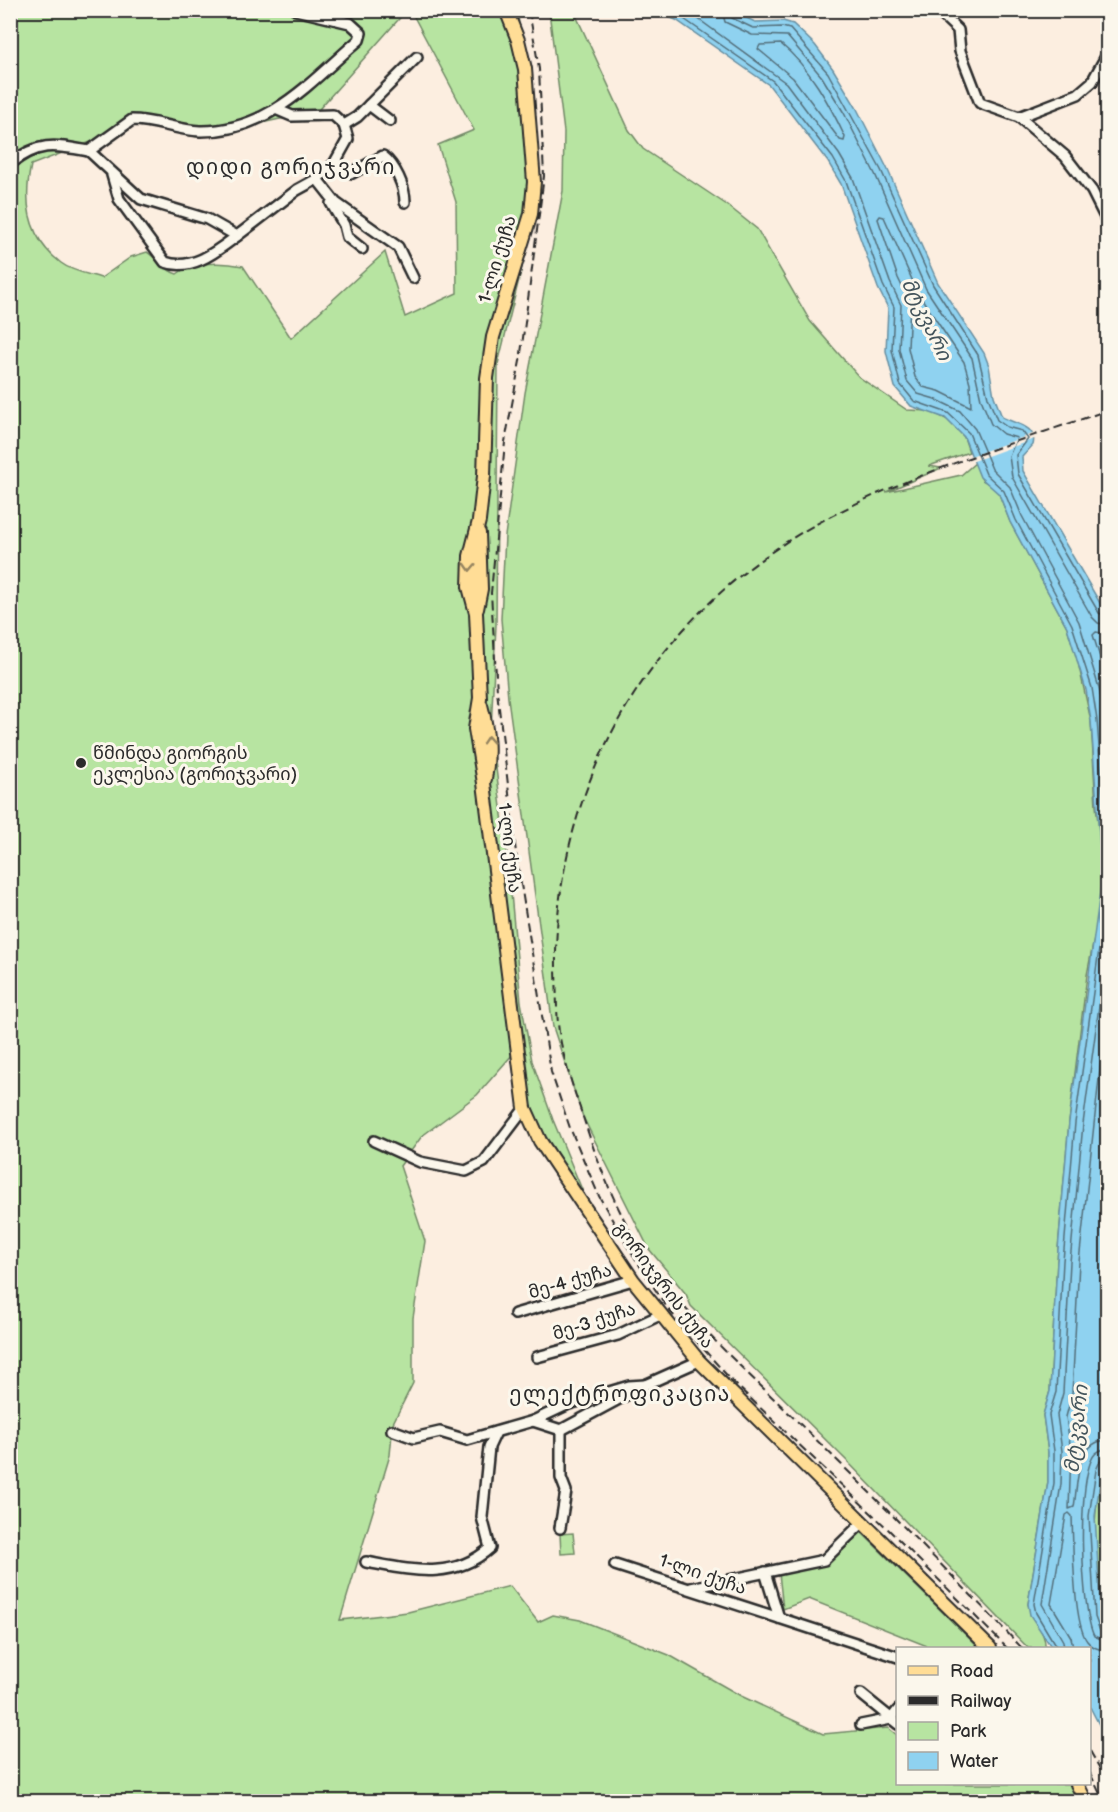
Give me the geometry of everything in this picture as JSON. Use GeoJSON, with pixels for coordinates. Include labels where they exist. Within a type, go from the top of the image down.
{"type":"FeatureCollection","features":[{"type":"Feature","properties":{"kind":"main road","name":"1-ლი ქუჩა"},"geometry":{"type":"LineString","coordinates":[[501,917],[476,729],[480,698],[476,613],[481,589],[479,521],[484,476],[487,378],[493,337],[531,214],[534,182],[525,69],[518,40],[506,10]]}},
{"type":"Feature","properties":{"kind":"main road","name":"გორიჯვრის ქუჩა"},"geometry":{"type":"LineString","coordinates":[[501,917],[525,1108],[540,1141],[633,1280],[699,1361],[989,1647]]}},
{"type":"Feature","properties":{"kind":"main road"},"geometry":{"type":"LineString","coordinates":[[1078,1785],[1086,1802]]}},
{"type":"Feature","properties":{"kind":"street"},"geometry":{"type":"LineString","coordinates":[[89,151],[132,120],[198,131],[227,129],[258,121],[278,110],[359,40],[361,33],[350,23],[296,10]]}},
{"type":"Feature","properties":{"kind":"street"},"geometry":{"type":"LineString","coordinates":[[937,10],[958,30],[960,51],[980,103],[1019,117],[1065,156],[1092,191],[1107,223]]}},
{"type":"Feature","properties":{"kind":"street"},"geometry":{"type":"LineString","coordinates":[[1019,117],[1078,94],[1092,82],[1107,53]]}},
{"type":"Feature","properties":{"kind":"street"},"geometry":{"type":"LineString","coordinates":[[344,125],[369,105],[390,81],[417,57]]}},
{"type":"Feature","properties":{"kind":"street"},"geometry":{"type":"LineString","coordinates":[[369,105],[390,120]]}},
{"type":"Feature","properties":{"kind":"street"},"geometry":{"type":"LineString","coordinates":[[112,175],[119,199],[165,262],[176,266],[199,261],[237,236],[297,190],[319,181],[334,164],[348,139],[344,125],[333,115],[292,116],[278,110]]}},
{"type":"Feature","properties":{"kind":"street"},"geometry":{"type":"LineString","coordinates":[[10,164],[21,155],[45,146],[89,151],[141,200],[207,219],[237,236]]}},
{"type":"Feature","properties":{"kind":"street"},"geometry":{"type":"LineString","coordinates":[[334,164],[352,173],[383,156],[391,162],[397,178],[405,188],[405,202]]}},
{"type":"Feature","properties":{"kind":"street"},"geometry":{"type":"LineString","coordinates":[[319,181],[344,225],[347,237],[362,249]]}},
{"type":"Feature","properties":{"kind":"street"},"geometry":{"type":"LineString","coordinates":[[319,181],[336,203],[398,247],[413,278]]}},
{"type":"Feature","properties":{"kind":"street"},"geometry":{"type":"LineString","coordinates":[[374,1141],[420,1162],[466,1171],[484,1162],[525,1108]]}},
{"type":"Feature","properties":{"kind":"street","name":"მე-4 ქუჩა"},"geometry":{"type":"LineString","coordinates":[[515,1314],[633,1280]]}},
{"type":"Feature","properties":{"kind":"street","name":"მე-3 ქუჩა"},"geometry":{"type":"LineString","coordinates":[[537,1357],[618,1335],[660,1315]]}},
{"type":"Feature","properties":{"kind":"street"},"geometry":{"type":"LineString","coordinates":[[533,1421],[561,1430],[645,1384],[699,1361]]}},
{"type":"Feature","properties":{"kind":"street"},"geometry":{"type":"LineString","coordinates":[[392,1430],[414,1438],[440,1432],[467,1440],[533,1421],[569,1404],[629,1386],[645,1384]]}},
{"type":"Feature","properties":{"kind":"street"},"geometry":{"type":"LineString","coordinates":[[560,1528],[566,1491],[561,1478],[561,1430]]}},
{"type":"Feature","properties":{"kind":"street"},"geometry":{"type":"LineString","coordinates":[[366,1562],[411,1570],[451,1571],[481,1557],[490,1548],[482,1517],[489,1447],[496,1432]]}},
{"type":"Feature","properties":{"kind":"street"},"geometry":{"type":"LineString","coordinates":[[691,1588],[824,1560],[862,1523]]}},
{"type":"Feature","properties":{"kind":"street","name":"1-ლი ქუჩა"},"geometry":{"type":"LineString","coordinates":[[615,1564],[896,1657]]}},
{"type":"Feature","properties":{"kind":"street","name":"1-ლი ქუჩა"},"geometry":{"type":"LineString","coordinates":[[765,1572],[779,1618]]}},
{"type":"Feature","properties":{"kind":"street"},"geometry":{"type":"LineString","coordinates":[[861,1695],[894,1722]]}},
{"type":"Feature","properties":{"kind":"street"},"geometry":{"type":"LineString","coordinates":[[861,1725],[894,1722]]}},
{"type":"Feature","properties":{"kind":"green space"},"geometry":{"type":"Polygon","coordinates":[[[10,11],[406,11],[312,117],[280,119],[197,137],[137,124],[31,165],[28,206],[35,231],[50,253],[65,266],[101,278],[131,257],[147,252],[177,274],[191,267],[208,264],[243,266],[291,338],[385,252],[405,317],[457,293],[456,202],[438,145],[474,130],[411,11],[518,11],[519,27],[535,107],[537,183],[524,259],[498,364],[496,625],[491,730],[508,861],[521,1002],[532,1061],[553,1120],[588,1204],[540,1127],[531,1104],[526,1053],[513,1054],[477,1095],[422,1136],[400,1166],[425,1241],[413,1318],[413,1383],[393,1423],[390,1455],[340,1620],[408,1612],[510,1586],[538,1622],[553,1615],[580,1620],[669,1655],[741,1696],[823,1734],[888,1728],[896,1734],[896,1785],[1083,1785],[1092,1801],[11,1801],[10,11]]]}},
{"type":"Feature","properties":{"kind":"green space"},"geometry":{"type":"Polygon","coordinates":[[[549,11],[574,11],[629,130],[643,149],[727,205],[757,229],[810,321],[859,377],[907,410],[930,411],[952,422],[964,437],[969,452],[929,466],[941,468],[886,492],[961,475],[975,463],[982,480],[993,486],[999,494],[1010,522],[1067,627],[1078,662],[1091,721],[1102,877],[1099,913],[1087,975],[1069,1122],[1057,1261],[1050,1391],[1043,1415],[1048,1452],[1048,1482],[1028,1604],[1044,1637],[1045,1647],[1027,1647],[847,1461],[691,1306],[686,1294],[649,1249],[583,1117],[553,1027],[508,698],[501,619],[505,536],[525,393],[563,191],[564,132],[549,11]]]}},
{"type":"Feature","properties":{"kind":"green space"},"geometry":{"type":"Polygon","coordinates":[[[1107,1455],[1107,1636],[1095,1570],[1095,1521],[1101,1475],[1107,1455]]]}},
{"type":"Feature","properties":{"kind":"green space"},"geometry":{"type":"Polygon","coordinates":[[[860,1531],[978,1647],[929,1647],[809,1599],[783,1609],[779,1573],[828,1564],[860,1531]]]}},
{"type":"Feature","properties":{"kind":"green space"},"geometry":{"type":"Polygon","coordinates":[[[573,1533],[575,1553],[561,1554],[560,1534],[573,1533]]]}},
{"type":"Feature","properties":{"kind":"water","name":"მტკვარი"},"geometry":{"type":"Polygon","coordinates":[[[654,11],[732,11],[755,22],[783,21],[793,24],[815,45],[833,69],[856,107],[887,168],[938,283],[984,353],[989,366],[994,396],[1002,417],[1024,426],[1032,433],[1033,445],[1022,457],[1023,471],[1107,615],[1108,1455],[1102,1471],[1095,1516],[1101,1615],[1107,1636],[1107,1740],[1091,1709],[1091,1647],[1051,1647],[1030,1615],[1028,1604],[1048,1482],[1048,1452],[1043,1415],[1050,1391],[1057,1261],[1069,1122],[1102,877],[1091,721],[1086,690],[1067,627],[1010,522],[999,494],[980,477],[964,437],[945,418],[911,406],[895,387],[886,351],[888,308],[878,288],[841,184],[828,162],[769,85],[676,20],[654,11]]]}},
{"type":"Feature","properties":{"kind":"pier"},"geometry":{"type":"Polygon","coordinates":[[[1035,433],[1037,438],[971,462],[968,457],[1035,433]]]}},
{"type":"Feature","properties":{"kind":"railway"},"geometry":{"type":"LineString","coordinates":[[529,10],[539,69],[544,176],[520,361],[505,442],[491,593],[497,691],[516,853],[551,1072],[570,1128],[599,1196],[627,1246],[668,1309],[732,1381],[889,1530],[1006,1647]]}},
{"type":"Feature","properties":{"kind":"railway"},"geometry":{"type":"LineString","coordinates":[[1021,1647],[884,1507],[713,1339],[674,1294],[639,1246],[616,1204],[598,1159],[562,1050],[558,1021],[556,970],[559,905],[570,841],[590,781],[617,724],[650,670],[691,622],[738,578],[791,539],[864,500],[945,467],[1108,410]]}},
{"type":"Feature","properties":{"kind":"railway"},"geometry":{"type":"LineString","coordinates":[[1091,1753],[1108,1783]]}},
{"type":"Feature","properties":{"kind":"railway"},"geometry":{"type":"LineString","coordinates":[[1091,1775],[1104,1802]]}},
{"type":"Feature","properties":{"kind":"place","name":"წმინდა გიორგის ეკლესია (გორიჯვარი)"},"geometry":{"type":"Point","coordinates":[81,763]}},
{"type":"Feature","properties":{"kind":"district","name":"დიდი გორიჯვარი"},"geometry":{"type":"Point","coordinates":[291,167]}},
{"type":"Feature","properties":{"kind":"district","name":"ელექტროფიკაცია"},"geometry":{"type":"Point","coordinates":[620,1394]}}]}
